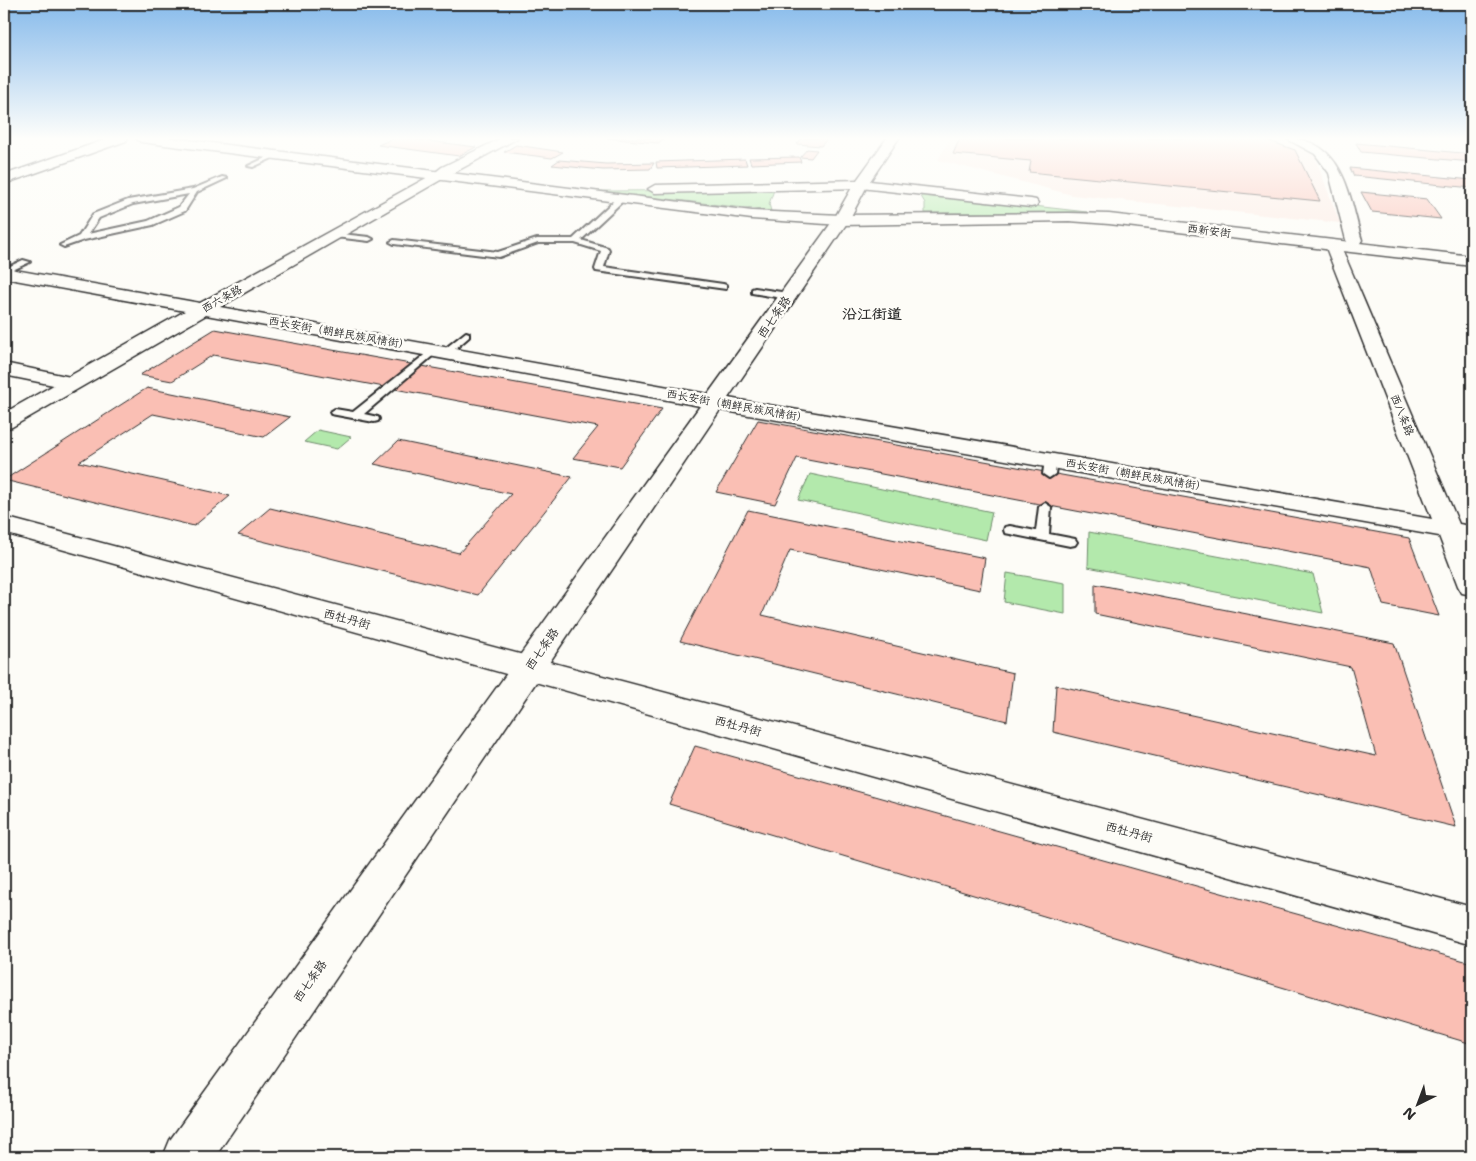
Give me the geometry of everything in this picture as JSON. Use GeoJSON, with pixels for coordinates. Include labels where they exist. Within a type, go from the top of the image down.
{"type":"FeatureCollection","features":[{"type":"Feature","properties":{"kind":"street","name":"西六条路"},"geometry":{"type":"LineString","coordinates":[[4,422],[410,192]]}},
{"type":"Feature","properties":{"kind":"street","name":"西新安街"},"geometry":{"type":"LineString","coordinates":[[580,192],[752,215],[841,220],[1069,217],[1110,219],[1472,261]]}},
{"type":"Feature","properties":{"kind":"street","name":"西七条路"},"geometry":{"type":"LineString","coordinates":[[187,1157],[841,220],[857,192]]}},
{"type":"Feature","properties":{"kind":"street","name":"西新安街"},"geometry":{"type":"LineString","coordinates":[[934,192],[1472,253]]}},
{"type":"Feature","properties":{"kind":"street"},"geometry":{"type":"LineString","coordinates":[[1341,192],[1354,240]]}},
{"type":"Feature","properties":{"kind":"street","name":"西八条路"},"geometry":{"type":"LineString","coordinates":[[1333,245],[1472,586]]}},
{"type":"Feature","properties":{"kind":"street","name":"西长安街（朝鲜民族风情街）"},"geometry":{"type":"LineString","coordinates":[[4,272],[714,402],[1050,467],[1472,534]]}},
{"type":"Feature","properties":{"kind":"street"},"geometry":{"type":"LineString","coordinates":[[4,369],[73,383]]}},
{"type":"Feature","properties":{"kind":"street","name":"西牡丹街"},"geometry":{"type":"LineString","coordinates":[[4,525],[1472,926]]}},
{"type":"Feature","properties":{"kind":"lane"},"geometry":{"type":"LineString","coordinates":[[82,238],[96,216],[131,202],[187,192]]}},
{"type":"Feature","properties":{"kind":"lane"},"geometry":{"type":"LineString","coordinates":[[64,245],[82,238],[150,223],[182,209],[193,192]]}},
{"type":"Feature","properties":{"kind":"lane"},"geometry":{"type":"LineString","coordinates":[[575,241],[622,198]]}},
{"type":"Feature","properties":{"kind":"lane"},"geometry":{"type":"LineString","coordinates":[[335,235],[369,239]]}},
{"type":"Feature","properties":{"kind":"lane"},"geometry":{"type":"LineString","coordinates":[[394,242],[499,256],[537,241],[575,241],[605,250],[600,269],[723,287]]}},
{"type":"Feature","properties":{"kind":"lane"},"geometry":{"type":"LineString","coordinates":[[4,272],[26,262]]}},
{"type":"Feature","properties":{"kind":"lane"},"geometry":{"type":"LineString","coordinates":[[755,291],[788,296]]}},
{"type":"Feature","properties":{"kind":"lane"},"geometry":{"type":"LineString","coordinates":[[355,416],[439,352],[466,335]]}},
{"type":"Feature","properties":{"kind":"lane"},"geometry":{"type":"LineString","coordinates":[[335,412],[374,419]]}},
{"type":"Feature","properties":{"kind":"lane"},"geometry":{"type":"LineString","coordinates":[[1042,536],[1045,507]]}},
{"type":"Feature","properties":{"kind":"lane"},"geometry":{"type":"LineString","coordinates":[[1010,530],[1070,542]]}},
{"type":"Feature","properties":{"kind":"shaded area"},"geometry":{"type":"Polygon","coordinates":[[[1061,192],[1328,192],[1340,223],[1072,195],[1061,192]]]}},
{"type":"Feature","properties":{"kind":"green space"},"geometry":{"type":"Polygon","coordinates":[[[609,192],[773,192],[769,204],[771,211],[609,192]]]}},
{"type":"Feature","properties":{"kind":"green space"},"geometry":{"type":"Polygon","coordinates":[[[919,193],[1087,212],[925,213],[925,203],[919,193]]]}},
{"type":"Feature","properties":{"kind":"green space"},"geometry":{"type":"Polygon","coordinates":[[[318,430],[351,437],[337,449],[304,442],[318,430]]]}},
{"type":"Feature","properties":{"kind":"green space"},"geometry":{"type":"Polygon","coordinates":[[[810,474],[992,512],[986,540],[798,500],[810,474]]]}},
{"type":"Feature","properties":{"kind":"green space"},"geometry":{"type":"Polygon","coordinates":[[[1089,532],[1313,574],[1323,613],[1088,567],[1089,532]]]}},
{"type":"Feature","properties":{"kind":"green space"},"geometry":{"type":"Polygon","coordinates":[[[1007,573],[1065,583],[1065,614],[1004,602],[1007,573]]]}},
{"type":"Feature","properties":{"kind":"building"},"geometry":{"type":"Polygon","coordinates":[[[1231,192],[1316,192],[1320,201],[1231,192]]]}},
{"type":"Feature","properties":{"kind":"building"},"geometry":{"type":"Polygon","coordinates":[[[1361,192],[1427,199],[1441,219],[1372,212],[1361,192]]]}},
{"type":"Feature","properties":{"kind":"building"},"geometry":{"type":"Polygon","coordinates":[[[215,329],[662,409],[620,467],[573,458],[598,427],[213,355],[172,381],[140,375],[215,329]]]}},
{"type":"Feature","properties":{"kind":"building"},"geometry":{"type":"Polygon","coordinates":[[[147,388],[290,417],[264,437],[153,414],[79,462],[230,496],[194,526],[4,480],[147,388]]]}},
{"type":"Feature","properties":{"kind":"building"},"geometry":{"type":"Polygon","coordinates":[[[758,420],[1409,538],[1439,616],[1383,605],[1371,567],[797,458],[775,504],[716,492],[758,420]]]}},
{"type":"Feature","properties":{"kind":"building"},"geometry":{"type":"Polygon","coordinates":[[[398,441],[572,477],[478,595],[238,535],[270,508],[459,553],[511,494],[374,464],[398,441]]]}},
{"type":"Feature","properties":{"kind":"building"},"geometry":{"type":"Polygon","coordinates":[[[748,510],[985,558],[980,590],[790,550],[762,615],[1013,673],[1007,721],[680,641],[748,510]]]}},
{"type":"Feature","properties":{"kind":"building"},"geometry":{"type":"Polygon","coordinates":[[[1095,584],[1394,643],[1456,827],[1053,732],[1056,685],[1376,756],[1351,667],[1095,614],[1095,584]]]}},
{"type":"Feature","properties":{"kind":"building"},"geometry":{"type":"Polygon","coordinates":[[[695,746],[1472,963],[1472,1044],[669,804],[695,746]]]}},
{"type":"Feature","properties":{"kind":"district","name":"沿江街道"},"geometry":{"type":"Point","coordinates":[872,314]}}]}
